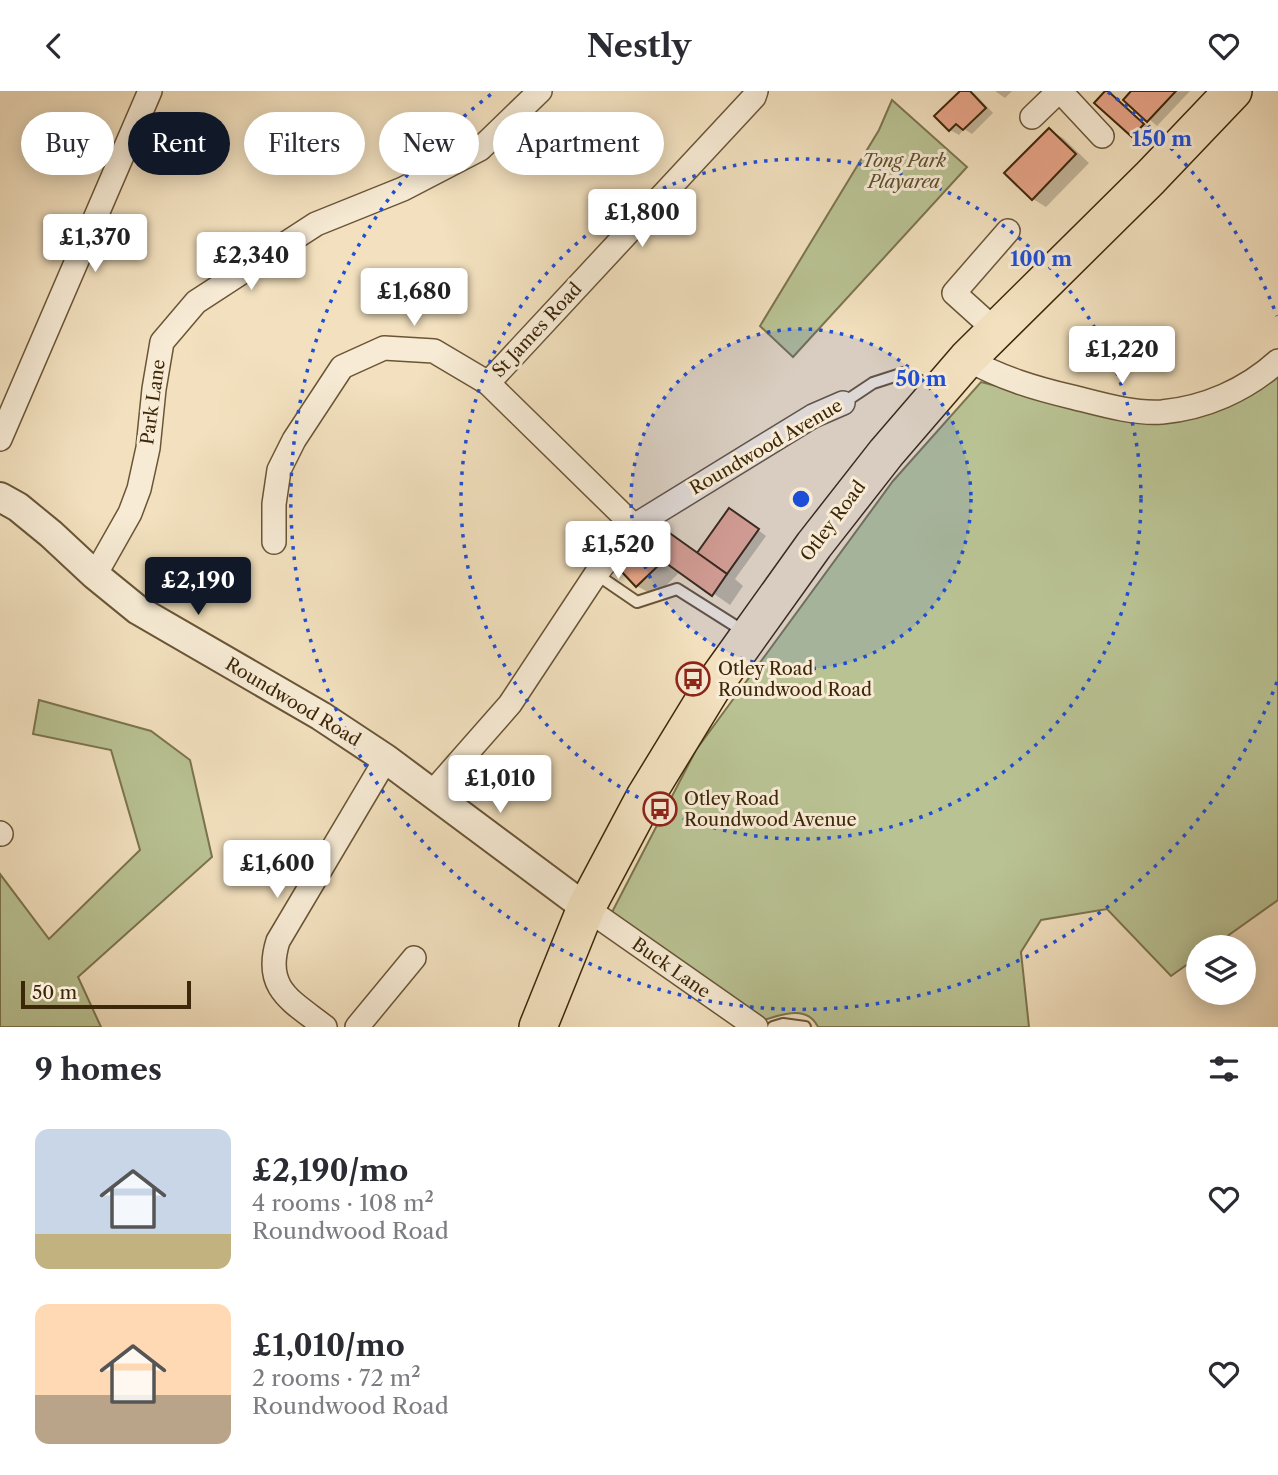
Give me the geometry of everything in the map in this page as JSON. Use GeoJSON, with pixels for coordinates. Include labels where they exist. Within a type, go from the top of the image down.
{"type":"FeatureCollection","features":[{"type":"Feature","properties":{"kind":"main road","name":"Otley Road"},"geometry":{"type":"LineString","coordinates":[[538,1027],[586,908],[645,797],[711,689],[749,634],[870,473],[967,359],[1141,187],[1233,91]]}},
{"type":"Feature","properties":{"kind":"street"},"geometry":{"type":"LineString","coordinates":[[0,439],[150,91]]}},
{"type":"Feature","properties":{"kind":"street","name":"Park Lane"},"geometry":{"type":"LineString","coordinates":[[95,575],[130,513],[139,489],[148,448],[162,342],[196,302],[316,224],[403,189],[480,149],[540,91]]}},
{"type":"Feature","properties":{"kind":"street","name":"St James Road"},"geometry":{"type":"LineString","coordinates":[[488,383],[754,97],[756,91]]}},
{"type":"Feature","properties":{"kind":"street"},"geometry":{"type":"LineString","coordinates":[[1032,117],[1059,91],[1102,136]]}},
{"type":"Feature","properties":{"kind":"street"},"geometry":{"type":"LineString","coordinates":[[995,330],[954,293],[1008,231]]}},
{"type":"Feature","properties":{"kind":"street"},"geometry":{"type":"LineString","coordinates":[[274,542],[274,504],[279,470],[294,440],[342,367],[384,348],[434,351],[488,383],[634,526]]}},
{"type":"Feature","properties":{"kind":"street"},"geometry":{"type":"LineString","coordinates":[[967,359],[996,375],[1041,390],[1115,407],[1160,412],[1209,403],[1259,378],[1278,361]]}},
{"type":"Feature","properties":{"kind":"street","name":"Roundwood Avenue"},"geometry":{"type":"LineString","coordinates":[[431,794],[510,704],[596,574],[634,526],[813,416],[843,403]]}},
{"type":"Feature","properties":{"kind":"street","name":"Roundwood Road"},"geometry":{"type":"LineString","coordinates":[[0,497],[18,507],[51,534],[138,610],[321,716],[386,759],[586,908]]}},
{"type":"Feature","properties":{"kind":"street"},"geometry":{"type":"LineString","coordinates":[[325,1027],[283,995],[274,977],[272,960],[278,941],[386,759]]}},
{"type":"Feature","properties":{"kind":"street","name":"Buck Lane"},"geometry":{"type":"LineString","coordinates":[[586,908],[756,1027]]}},
{"type":"Feature","properties":{"kind":"street"},"geometry":{"type":"LineString","coordinates":[[358,1027],[414,958]]}},
{"type":"Feature","properties":{"kind":"lane","name":"Roundwood Avenue"},"geometry":{"type":"LineString","coordinates":[[843,403],[873,383],[904,373],[921,381],[935,395]]}},
{"type":"Feature","properties":{"kind":"lane"},"geometry":{"type":"LineString","coordinates":[[596,574],[637,603],[677,589],[749,634]]}},
{"type":"Feature","properties":{"kind":"lane"},"geometry":{"type":"LineString","coordinates":[[773,1027],[783,1024],[805,1027]]}},
{"type":"Feature","properties":{"kind":"green space","name":"Tong Park Playarea"},"geometry":{"type":"Polygon","coordinates":[[[892,100],[967,167],[793,357],[760,326],[879,130],[892,100]]]}},
{"type":"Feature","properties":{"kind":"green space"},"geometry":{"type":"Polygon","coordinates":[[[1278,370],[1278,900],[1229,935],[1186,935],[1186,965],[1171,976],[1107,909],[1041,920],[1021,952],[1029,1027],[818,1027],[813,1020],[800,1013],[761,1021],[609,918],[696,750],[893,481],[981,382],[1129,420],[1278,370]]]}},
{"type":"Feature","properties":{"kind":"green space"},"geometry":{"type":"Polygon","coordinates":[[[39,700],[151,731],[190,760],[212,857],[78,977],[101,1027],[0,1027],[0,874],[49,939],[140,850],[111,750],[33,734],[39,700]]]}},
{"type":"Feature","properties":{"kind":"building"},"geometry":{"type":"Polygon","coordinates":[[[960,91],[970,91],[986,108],[963,130],[956,124],[949,131],[934,116],[960,91]]]}},
{"type":"Feature","properties":{"kind":"building"},"geometry":{"type":"Polygon","coordinates":[[[1105,91],[1144,124],[1132,137],[1094,103],[1105,91]]]}},
{"type":"Feature","properties":{"kind":"building"},"geometry":{"type":"Polygon","coordinates":[[[1131,91],[1176,91],[1147,122],[1123,100],[1131,91]]]}},
{"type":"Feature","properties":{"kind":"building"},"geometry":{"type":"Polygon","coordinates":[[[1049,128],[1076,154],[1032,200],[1004,173],[1049,128]]]}},
{"type":"Feature","properties":{"kind":"building"},"geometry":{"type":"Polygon","coordinates":[[[729,508],[759,529],[727,574],[697,553],[729,508]]]}},
{"type":"Feature","properties":{"kind":"building"},"geometry":{"type":"Polygon","coordinates":[[[664,529],[727,574],[712,596],[663,561],[636,587],[620,570],[664,529]]]}},
{"type":"Feature","properties":{"kind":"place","name":"Otley Road Roundwood Road"},"geometry":{"type":"Point","coordinates":[693,679]}},
{"type":"Feature","properties":{"kind":"place","name":"Otley Road Roundwood Avenue"},"geometry":{"type":"Point","coordinates":[660,809]}}]}
